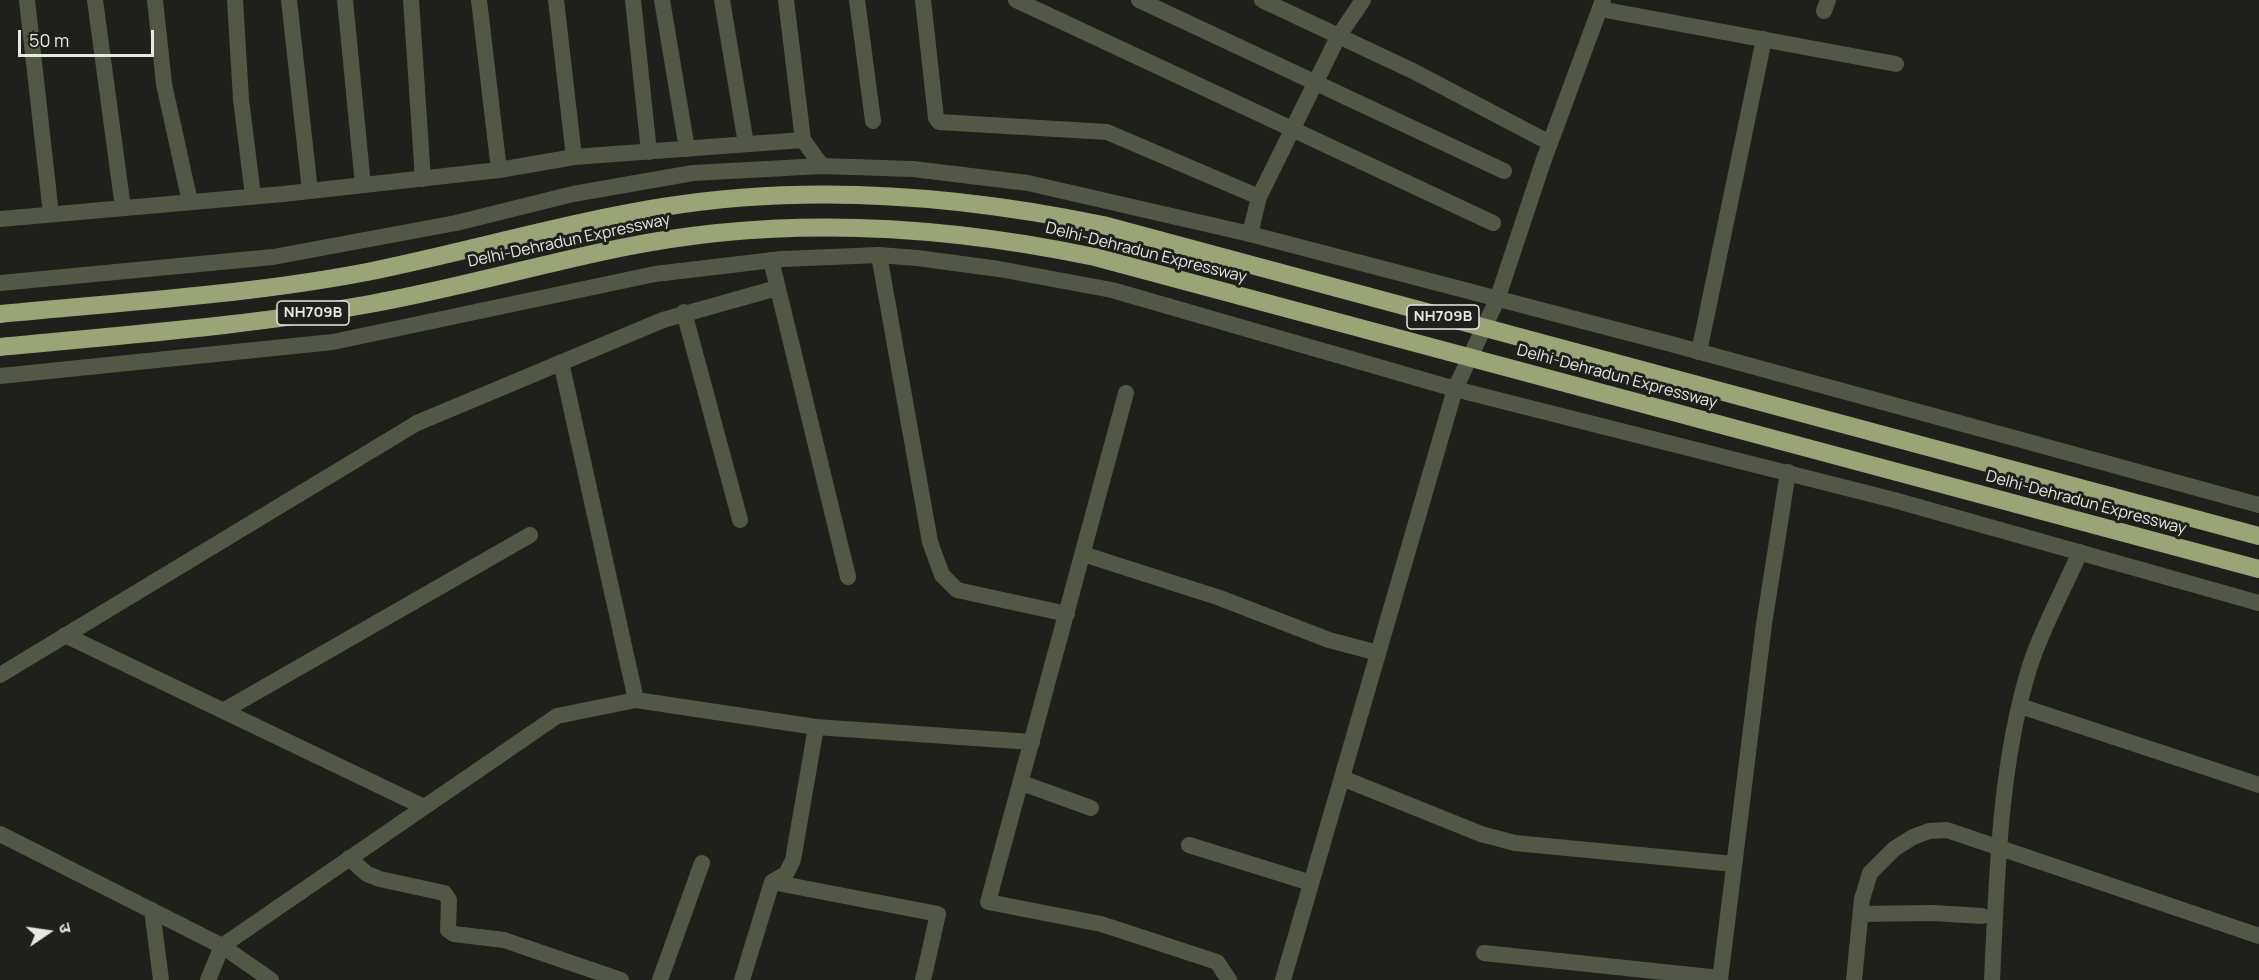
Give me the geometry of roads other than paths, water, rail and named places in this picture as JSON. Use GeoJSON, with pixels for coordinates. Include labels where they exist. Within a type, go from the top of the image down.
{"type":"FeatureCollection","features":[{"type":"Feature","properties":{"kind":"highway","name":"Delhi-Dehradun Expressway"},"geometry":{"type":"LineString","coordinates":[[0,315],[241,291],[366,272],[614,216],[666,207],[813,195],[933,198],[1037,212],[1103,225],[2259,536]]}},
{"type":"Feature","properties":{"kind":"highway","name":"Delhi-Dehradun Expressway"},"geometry":{"type":"LineString","coordinates":[[0,347],[245,323],[372,304],[621,248],[671,239],[741,231],[814,227],[931,231],[1008,240],[1095,257],[2259,569]]}},
{"type":"Feature","properties":{"kind":"street"},"geometry":{"type":"LineString","coordinates":[[27,0],[51,214]]}},
{"type":"Feature","properties":{"kind":"street"},"geometry":{"type":"LineString","coordinates":[[95,0],[123,207]]}},
{"type":"Feature","properties":{"kind":"street"},"geometry":{"type":"LineString","coordinates":[[156,0],[164,84],[190,202]]}},
{"type":"Feature","properties":{"kind":"street"},"geometry":{"type":"LineString","coordinates":[[235,0],[241,99],[253,196]]}},
{"type":"Feature","properties":{"kind":"street"},"geometry":{"type":"LineString","coordinates":[[289,0],[310,191]]}},
{"type":"Feature","properties":{"kind":"street"},"geometry":{"type":"LineString","coordinates":[[345,0],[363,185]]}},
{"type":"Feature","properties":{"kind":"street"},"geometry":{"type":"LineString","coordinates":[[411,0],[423,179]]}},
{"type":"Feature","properties":{"kind":"street"},"geometry":{"type":"LineString","coordinates":[[480,0],[499,170]]}},
{"type":"Feature","properties":{"kind":"street"},"geometry":{"type":"LineString","coordinates":[[556,0],[574,157]]}},
{"type":"Feature","properties":{"kind":"street"},"geometry":{"type":"LineString","coordinates":[[633,0],[649,152]]}},
{"type":"Feature","properties":{"kind":"street"},"geometry":{"type":"LineString","coordinates":[[662,0],[687,149]]}},
{"type":"Feature","properties":{"kind":"street"},"geometry":{"type":"LineString","coordinates":[[722,0],[746,144]]}},
{"type":"Feature","properties":{"kind":"street"},"geometry":{"type":"LineString","coordinates":[[786,0],[803,140],[822,166]]}},
{"type":"Feature","properties":{"kind":"street"},"geometry":{"type":"LineString","coordinates":[[858,0],[873,121]]}},
{"type":"Feature","properties":{"kind":"street"},"geometry":{"type":"LineString","coordinates":[[923,0],[936,117],[939,122],[1107,132],[1259,197]]}},
{"type":"Feature","properties":{"kind":"street"},"geometry":{"type":"LineString","coordinates":[[1016,0],[1493,223]]}},
{"type":"Feature","properties":{"kind":"street"},"geometry":{"type":"LineString","coordinates":[[1139,0],[1504,171]]}},
{"type":"Feature","properties":{"kind":"street"},"geometry":{"type":"LineString","coordinates":[[1262,0],[1413,71],[1550,143]]}},
{"type":"Feature","properties":{"kind":"street"},"geometry":{"type":"LineString","coordinates":[[1250,234],[1259,197],[1338,37],[1363,0]]}},
{"type":"Feature","properties":{"kind":"street"},"geometry":{"type":"LineString","coordinates":[[1283,980],[1455,389],[1497,300],[1550,143],[1601,5],[1896,64]]}},
{"type":"Feature","properties":{"kind":"street"},"geometry":{"type":"LineString","coordinates":[[1699,352],[1764,39]]}},
{"type":"Feature","properties":{"kind":"street"},"geometry":{"type":"LineString","coordinates":[[0,219],[423,179],[499,170],[574,157],[803,140]]}},
{"type":"Feature","properties":{"kind":"street"},"geometry":{"type":"LineString","coordinates":[[0,283],[273,257],[456,223],[573,194],[693,173],[822,166],[914,169],[1028,183],[1250,234],[1699,352],[2259,505]]}},
{"type":"Feature","properties":{"kind":"street"},"geometry":{"type":"LineString","coordinates":[[879,255],[930,542],[942,575],[957,590],[1066,614]]}},
{"type":"Feature","properties":{"kind":"street"},"geometry":{"type":"LineString","coordinates":[[0,376],[333,342],[655,273],[771,260],[879,255],[999,269],[1112,290],[1455,389],[1788,472],[2259,603]]}},
{"type":"Feature","properties":{"kind":"street"},"geometry":{"type":"LineString","coordinates":[[771,260],[848,577]]}},
{"type":"Feature","properties":{"kind":"street"},"geometry":{"type":"LineString","coordinates":[[0,675],[417,423],[684,312],[777,288]]}},
{"type":"Feature","properties":{"kind":"street"},"geometry":{"type":"LineString","coordinates":[[684,312],[740,520]]}},
{"type":"Feature","properties":{"kind":"street"},"geometry":{"type":"LineString","coordinates":[[561,362],[636,700]]}},
{"type":"Feature","properties":{"kind":"street"},"geometry":{"type":"LineString","coordinates":[[1126,393],[988,902],[1101,924],[1217,962],[1229,980]]}},
{"type":"Feature","properties":{"kind":"street"},"geometry":{"type":"LineString","coordinates":[[1484,953],[1720,979],[1764,624],[1788,472]]}},
{"type":"Feature","properties":{"kind":"street"},"geometry":{"type":"LineString","coordinates":[[223,711],[530,535]]}},
{"type":"Feature","properties":{"kind":"street"},"geometry":{"type":"LineString","coordinates":[[1992,980],[1999,847],[2012,745],[2020,706],[2029,668],[2080,552]]}},
{"type":"Feature","properties":{"kind":"street"},"geometry":{"type":"LineString","coordinates":[[1083,554],[1220,598],[1329,640],[1378,653]]}},
{"type":"Feature","properties":{"kind":"street"},"geometry":{"type":"LineString","coordinates":[[65,635],[424,807]]}},
{"type":"Feature","properties":{"kind":"street"},"geometry":{"type":"LineString","coordinates":[[208,980],[222,945],[557,716],[636,700],[816,727],[1032,741]]}},
{"type":"Feature","properties":{"kind":"street"},"geometry":{"type":"LineString","coordinates":[[2020,706],[2259,785]]}},
{"type":"Feature","properties":{"kind":"street"},"geometry":{"type":"LineString","coordinates":[[742,980],[772,882],[786,874],[793,860],[816,727]]}},
{"type":"Feature","properties":{"kind":"street"},"geometry":{"type":"LineString","coordinates":[[1342,778],[1481,834],[1515,843],[1734,864]]}},
{"type":"Feature","properties":{"kind":"street"},"geometry":{"type":"LineString","coordinates":[[1022,783],[1090,808]]}},
{"type":"Feature","properties":{"kind":"street"},"geometry":{"type":"LineString","coordinates":[[1854,980],[1862,899],[1870,873],[1894,849],[1913,837],[1929,831],[1947,831],[1999,847],[2259,936]]}},
{"type":"Feature","properties":{"kind":"street"},"geometry":{"type":"LineString","coordinates":[[0,834],[222,945],[271,980]]}},
{"type":"Feature","properties":{"kind":"street"},"geometry":{"type":"LineString","coordinates":[[1189,844],[1311,883]]}},
{"type":"Feature","properties":{"kind":"street"},"geometry":{"type":"LineString","coordinates":[[349,858],[367,874],[380,879],[444,893],[449,900],[448,930],[454,933],[504,940],[621,980]]}},
{"type":"Feature","properties":{"kind":"street"},"geometry":{"type":"LineString","coordinates":[[660,980],[702,863]]}},
{"type":"Feature","properties":{"kind":"street"},"geometry":{"type":"LineString","coordinates":[[772,882],[938,914],[922,980]]}},
{"type":"Feature","properties":{"kind":"street"},"geometry":{"type":"LineString","coordinates":[[152,910],[161,980]]}},
{"type":"Feature","properties":{"kind":"street"},"geometry":{"type":"LineString","coordinates":[[1862,914],[1933,913],[1982,916]]}}]}
